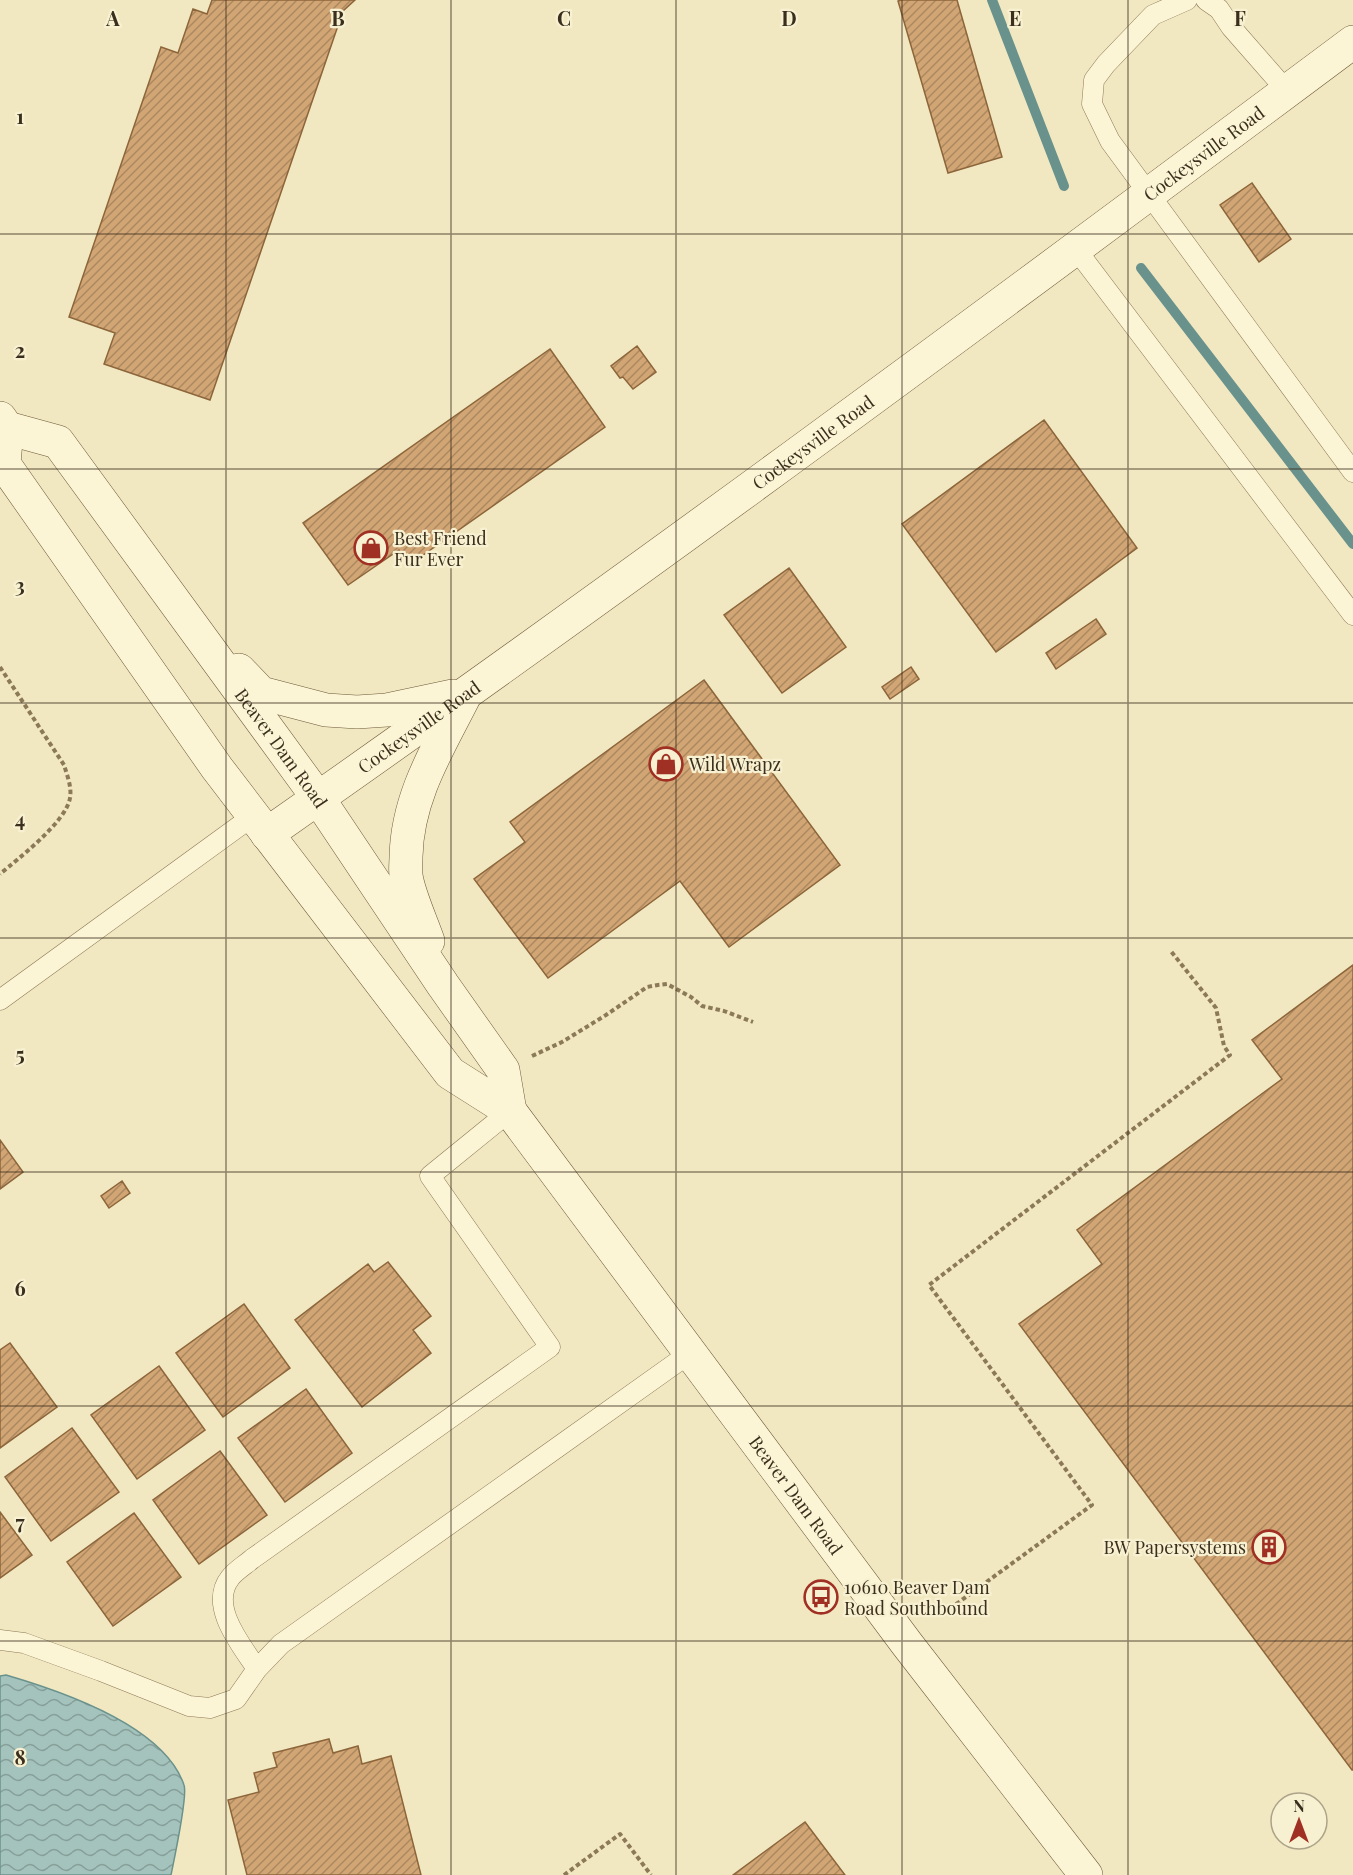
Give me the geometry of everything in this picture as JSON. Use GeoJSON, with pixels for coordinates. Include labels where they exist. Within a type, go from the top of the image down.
{"type":"FeatureCollection","features":[{"type":"Feature","properties":{"kind":"main road","name":"Cockeysville Road"},"geometry":{"type":"LineString","coordinates":[[260,825],[318,798],[466,694],[1149,195],[1353,42]]}},
{"type":"Feature","properties":{"kind":"main road","name":"Beaver Dam Road"},"geometry":{"type":"LineString","coordinates":[[510,1111],[503,1070],[443,985],[318,798],[189,620],[58,442],[4,423],[4,464],[210,759],[450,1073],[510,1111],[907,1644],[1086,1875]]}},
{"type":"Feature","properties":{"kind":"main road"},"geometry":{"type":"LineString","coordinates":[[189,620],[261,693],[294,702],[326,710],[357,712],[387,710],[466,694]]}},
{"type":"Feature","properties":{"kind":"main road"},"geometry":{"type":"LineString","coordinates":[[443,985],[406,876],[406,844],[415,797],[466,694]]}},
{"type":"Feature","properties":{"kind":"lane"},"geometry":{"type":"LineString","coordinates":[[1187,0],[1153,15],[1106,64],[1094,80],[1092,104],[1110,141],[1353,472]]}},
{"type":"Feature","properties":{"kind":"lane"},"geometry":{"type":"LineString","coordinates":[[1206,0],[1219,9],[1231,27],[1287,91]]}},
{"type":"Feature","properties":{"kind":"lane"},"geometry":{"type":"LineString","coordinates":[[1075,248],[1353,615]]}},
{"type":"Feature","properties":{"kind":"lane"},"geometry":{"type":"LineString","coordinates":[[0,1000],[260,825]]}},
{"type":"Feature","properties":{"kind":"lane"},"geometry":{"type":"LineString","coordinates":[[257,1669],[235,1635],[225,1612],[223,1594],[230,1578],[550,1347],[430,1176],[510,1111]]}},
{"type":"Feature","properties":{"kind":"lane"},"geometry":{"type":"LineString","coordinates":[[0,1640],[24,1643],[189,1706],[210,1708],[236,1699],[257,1669],[280,1644],[690,1353]]}},
{"type":"Feature","properties":{"kind":"path"},"geometry":{"type":"LineString","coordinates":[[0,667],[64,765],[70,784],[70,798],[64,812],[43,836],[0,874]]}},
{"type":"Feature","properties":{"kind":"path"},"geometry":{"type":"LineString","coordinates":[[944,1613],[1092,1505],[929,1285],[1230,1054],[1224,1047],[1215,1008],[1170,950]]}},
{"type":"Feature","properties":{"kind":"path"},"geometry":{"type":"LineString","coordinates":[[529,1058],[562,1042],[647,987],[658,985],[667,984],[677,988],[702,1006],[724,1011],[753,1022]]}},
{"type":"Feature","properties":{"kind":"path"},"geometry":{"type":"LineString","coordinates":[[564,1875],[620,1834],[651,1875]]}},
{"type":"Feature","properties":{"kind":"water"},"geometry":{"type":"Polygon","coordinates":[[[6,1675],[81,1701],[108,1714],[133,1728],[155,1745],[173,1764],[185,1791],[171,1875],[0,1875],[0,1676],[6,1675]]]}},
{"type":"Feature","properties":{"kind":"building"},"geometry":{"type":"Polygon","coordinates":[[[212,0],[355,0],[343,11],[210,400],[104,364],[115,333],[69,317],[161,47],[178,53],[193,9],[207,14],[212,0]]]}},
{"type":"Feature","properties":{"kind":"building"},"geometry":{"type":"Polygon","coordinates":[[[957,0],[1002,157],[948,173],[898,1],[957,0]]]}},
{"type":"Feature","properties":{"kind":"building"},"geometry":{"type":"Polygon","coordinates":[[[1252,183],[1291,239],[1259,262],[1220,205],[1252,183]]]}},
{"type":"Feature","properties":{"kind":"building"},"geometry":{"type":"Polygon","coordinates":[[[637,346],[656,372],[633,389],[611,366],[637,346]]]}},
{"type":"Feature","properties":{"kind":"building"},"geometry":{"type":"Polygon","coordinates":[[[550,349],[605,427],[409,565],[399,550],[348,585],[303,523],[550,349]]]}},
{"type":"Feature","properties":{"kind":"building"},"geometry":{"type":"Polygon","coordinates":[[[1044,420],[1137,548],[996,652],[902,524],[1044,420]]]}},
{"type":"Feature","properties":{"kind":"building"},"geometry":{"type":"Polygon","coordinates":[[[789,568],[846,647],[782,693],[724,615],[789,568]]]}},
{"type":"Feature","properties":{"kind":"building"},"geometry":{"type":"Polygon","coordinates":[[[1096,619],[1106,634],[1056,669],[1046,653],[1096,619]]]}},
{"type":"Feature","properties":{"kind":"building"},"geometry":{"type":"Polygon","coordinates":[[[911,667],[919,679],[890,699],[882,687],[911,667]]]}},
{"type":"Feature","properties":{"kind":"building"},"geometry":{"type":"Polygon","coordinates":[[[704,680],[840,865],[729,947],[680,881],[548,978],[474,879],[525,842],[510,822],[704,680]]]}},
{"type":"Feature","properties":{"kind":"building","name":"BW Papersystems"},"geometry":{"type":"Polygon","coordinates":[[[1353,965],[1352,1770],[1019,1324],[1102,1264],[1077,1230],[1282,1079],[1252,1040],[1353,965]]]}},
{"type":"Feature","properties":{"kind":"building"},"geometry":{"type":"Polygon","coordinates":[[[0,1140],[23,1172],[0,1189],[0,1140]]]}},
{"type":"Feature","properties":{"kind":"building"},"geometry":{"type":"Polygon","coordinates":[[[122,1181],[130,1193],[109,1208],[101,1196],[122,1181]]]}},
{"type":"Feature","properties":{"kind":"building"},"geometry":{"type":"Polygon","coordinates":[[[388,1262],[431,1316],[413,1330],[431,1353],[362,1407],[295,1320],[368,1264],[374,1272],[388,1262]]]}},
{"type":"Feature","properties":{"kind":"building"},"geometry":{"type":"Polygon","coordinates":[[[244,1304],[290,1368],[223,1417],[176,1353],[244,1304]]]}},
{"type":"Feature","properties":{"kind":"building"},"geometry":{"type":"Polygon","coordinates":[[[10,1343],[57,1407],[0,1448],[0,1350],[10,1343]]]}},
{"type":"Feature","properties":{"kind":"building"},"geometry":{"type":"Polygon","coordinates":[[[159,1366],[205,1430],[137,1479],[91,1415],[159,1366]]]}},
{"type":"Feature","properties":{"kind":"building"},"geometry":{"type":"Polygon","coordinates":[[[306,1389],[352,1453],[285,1502],[238,1438],[306,1389]]]}},
{"type":"Feature","properties":{"kind":"building"},"geometry":{"type":"Polygon","coordinates":[[[72,1428],[119,1492],[51,1541],[5,1477],[72,1428]]]}},
{"type":"Feature","properties":{"kind":"building"},"geometry":{"type":"Polygon","coordinates":[[[220,1451],[267,1515],[199,1564],[153,1500],[220,1451]]]}},
{"type":"Feature","properties":{"kind":"building"},"geometry":{"type":"Polygon","coordinates":[[[0,1512],[32,1555],[0,1578],[0,1512]]]}},
{"type":"Feature","properties":{"kind":"building"},"geometry":{"type":"Polygon","coordinates":[[[134,1513],[181,1577],[113,1626],[67,1562],[134,1513]]]}},
{"type":"Feature","properties":{"kind":"building"},"geometry":{"type":"Polygon","coordinates":[[[329,1739],[333,1753],[358,1746],[362,1764],[391,1756],[421,1875],[247,1875],[228,1800],[259,1792],[254,1773],[277,1767],[273,1753],[329,1739]]]}},
{"type":"Feature","properties":{"kind":"building"},"geometry":{"type":"Polygon","coordinates":[[[805,1822],[845,1875],[733,1875],[805,1822]]]}},
{"type":"Feature","properties":{"kind":"waterway"},"geometry":{"type":"LineString","coordinates":[[992,0],[1064,186]]}},
{"type":"Feature","properties":{"kind":"waterway"},"geometry":{"type":"LineString","coordinates":[[1141,268],[1353,544]]}},
{"type":"Feature","properties":{"kind":"place","name":"Best Friend Fur Ever"},"geometry":{"type":"Point","coordinates":[371,548]}},
{"type":"Feature","properties":{"kind":"place","name":"Wild Wrapz"},"geometry":{"type":"Point","coordinates":[666,764]}},
{"type":"Feature","properties":{"kind":"place","name":"BW Papersystems"},"geometry":{"type":"Point","coordinates":[1269,1547]}},
{"type":"Feature","properties":{"kind":"place","name":"10610 Beaver Dam Road Southbound"},"geometry":{"type":"Point","coordinates":[821,1597]}}]}
